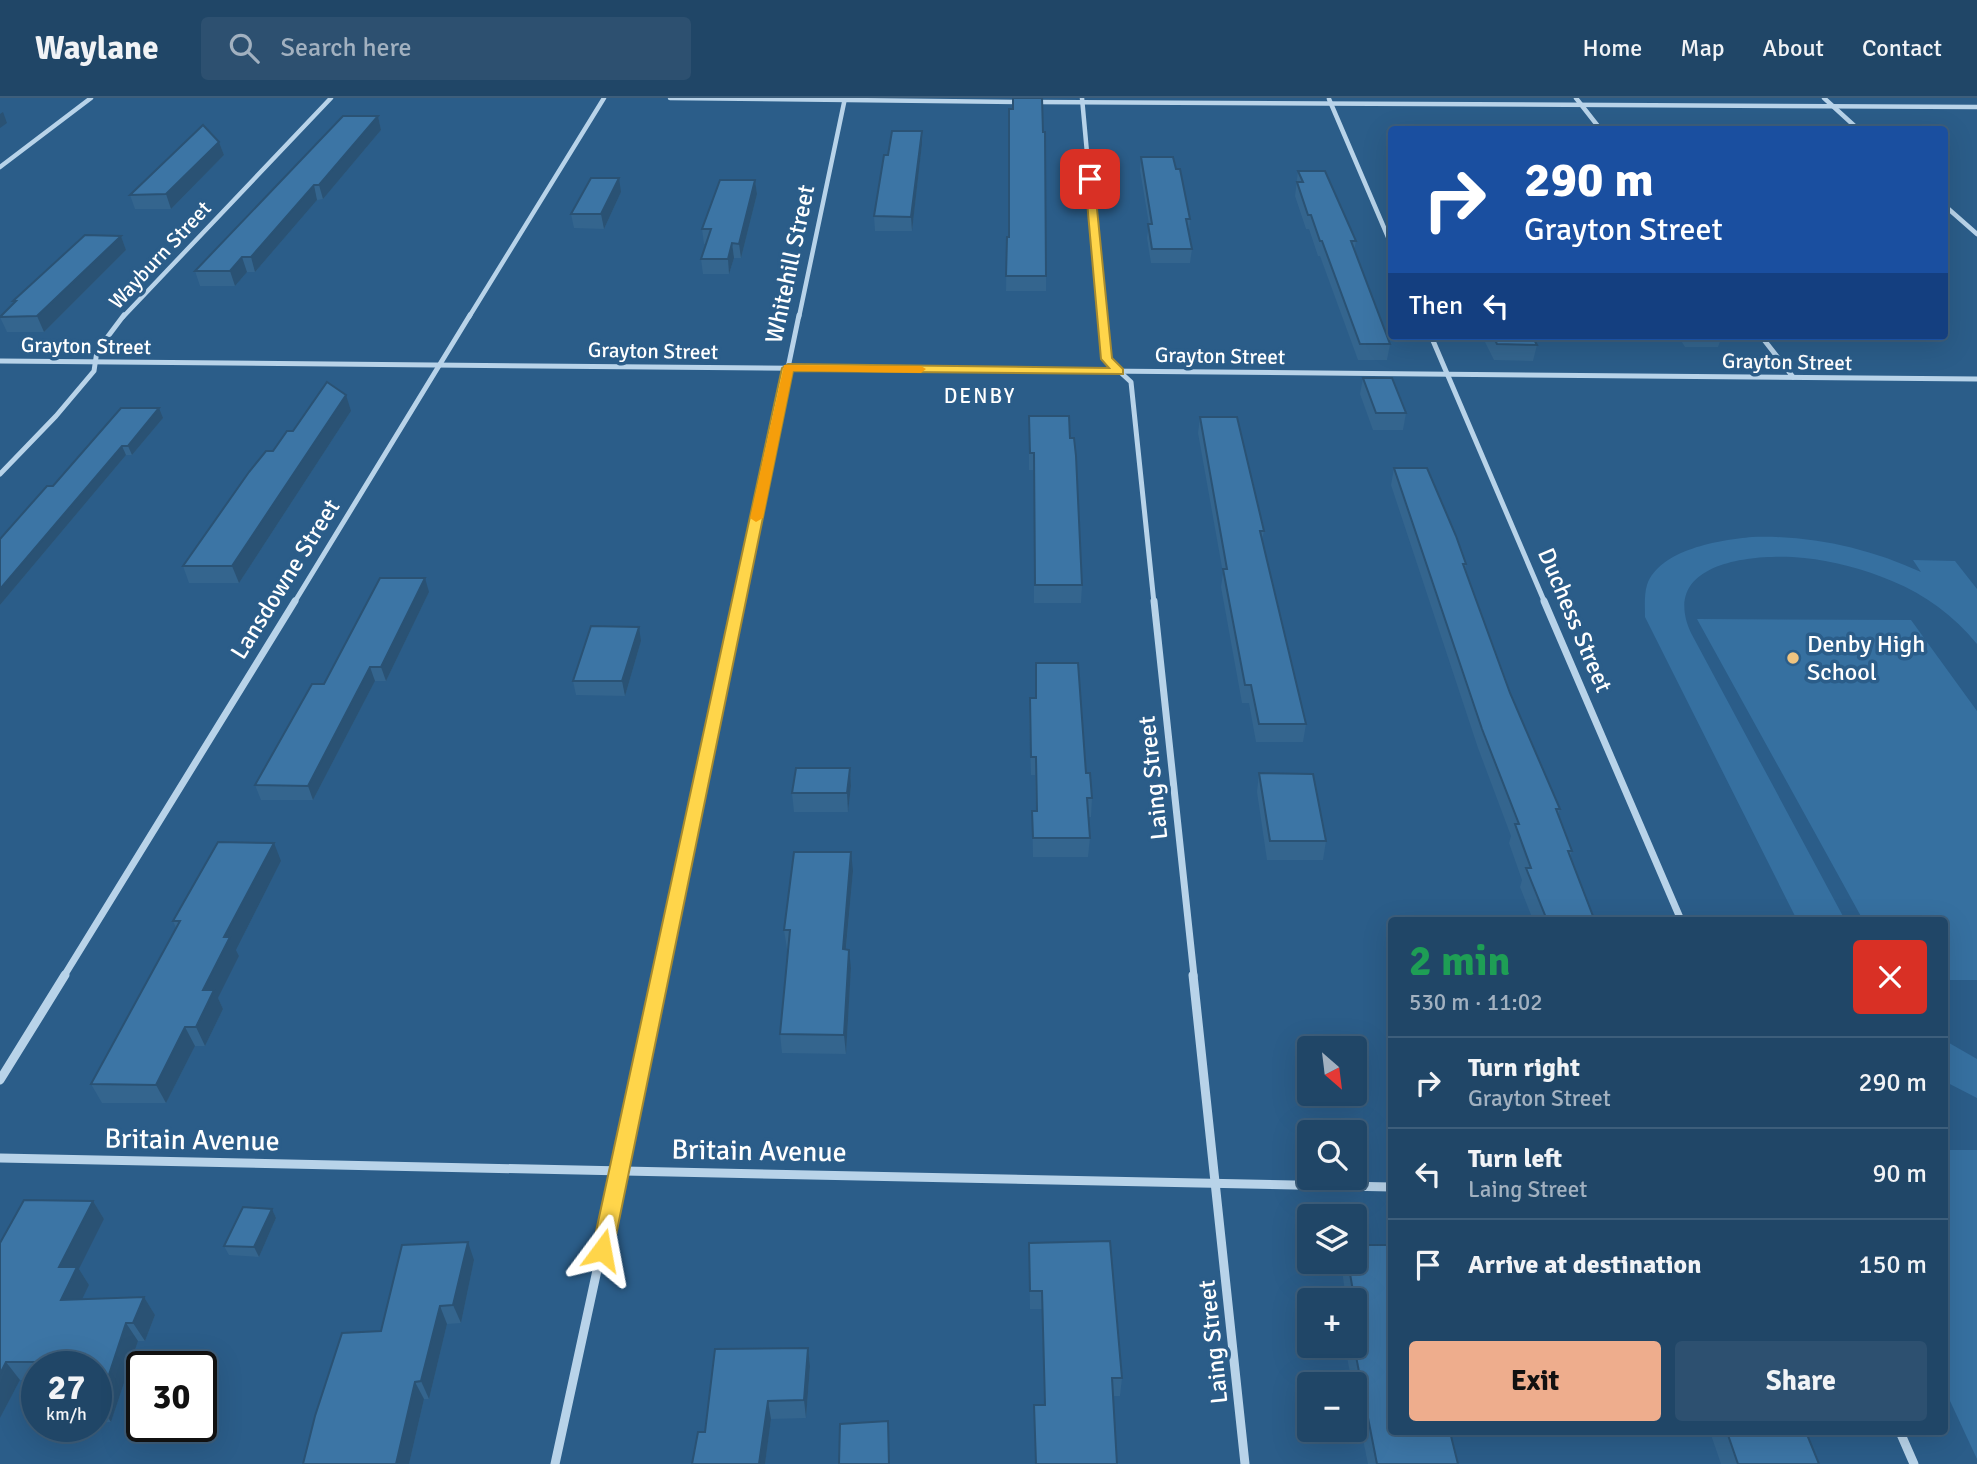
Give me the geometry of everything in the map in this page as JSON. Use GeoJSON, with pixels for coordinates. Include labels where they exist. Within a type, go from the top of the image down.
{"type":"FeatureCollection","features":[{"type":"Feature","properties":{"kind":"street"},"geometry":{"type":"LineString","coordinates":[[0,167],[91,98]]}},
{"type":"Feature","properties":{"kind":"street","name":"Wayburn Street"},"geometry":{"type":"LineString","coordinates":[[0,474],[64,407],[94,370],[97,351],[128,310],[331,98]]}},
{"type":"Feature","properties":{"kind":"street","name":"Lansdowne Street"},"geometry":{"type":"LineString","coordinates":[[0,1080],[604,98]]}},
{"type":"Feature","properties":{"kind":"street"},"geometry":{"type":"LineString","coordinates":[[670,98],[1330,100],[1582,105],[1977,107]]}},
{"type":"Feature","properties":{"kind":"street"},"geometry":{"type":"LineString","coordinates":[[1577,98],[1598,126]]}},
{"type":"Feature","properties":{"kind":"street"},"geometry":{"type":"LineString","coordinates":[[1824,98],[1855,126]]}},
{"type":"Feature","properties":{"kind":"street","name":"Whitehill Street"},"geometry":{"type":"LineString","coordinates":[[555,1464],[620,1170],[845,99]]}},
{"type":"Feature","properties":{"kind":"street","name":"Laing Street"},"geometry":{"type":"LineString","coordinates":[[1083,100],[1106,359],[1131,382],[1245,1464]]}},
{"type":"Feature","properties":{"kind":"street"},"geometry":{"type":"LineString","coordinates":[[1330,100],[1388,237]]}},
{"type":"Feature","properties":{"kind":"street"},"geometry":{"type":"LineString","coordinates":[[1948,209],[1977,234]]}},
{"type":"Feature","properties":{"kind":"street","name":"Duchess Street"},"geometry":{"type":"LineString","coordinates":[[1433,340],[1680,917]]}},
{"type":"Feature","properties":{"kind":"street"},"geometry":{"type":"LineString","coordinates":[[1764,340],[1793,377]]}},
{"type":"Feature","properties":{"kind":"street","name":"Grayton Street"},"geometry":{"type":"LineString","coordinates":[[0,361],[1977,379]]}},
{"type":"Feature","properties":{"kind":"street","name":"Britain Avenue"},"geometry":{"type":"LineString","coordinates":[[0,1158],[1388,1187]]}},
{"type":"Feature","properties":{"kind":"street"},"geometry":{"type":"LineString","coordinates":[[1901,1435],[1914,1464]]}},
{"type":"Feature","properties":{"kind":"shaded area"},"geometry":{"type":"Polygon","coordinates":[[[1774,537],[1817,541],[1881,556],[1921,572],[1913,560],[1955,561],[1977,589],[1977,644],[1949,615],[1916,593],[1871,573],[1826,561],[1761,557],[1738,561],[1717,567],[1700,576],[1688,590],[1684,609],[1691,633],[1843,917],[1795,917],[1645,617],[1647,585],[1664,563],[1692,549],[1724,541],[1774,537]]]}},
{"type":"Feature","properties":{"kind":"shaded area"},"geometry":{"type":"Polygon","coordinates":[[[1697,619],[1911,620],[1977,711],[1977,980],[1948,980],[1948,917],[1861,917],[1697,619]]]}},
{"type":"Feature","properties":{"kind":"shaded area"},"geometry":{"type":"Polygon","coordinates":[[[1948,1042],[1977,1059],[1977,1098],[1948,1083],[1948,1042]]]}},
{"type":"Feature","properties":{"kind":"shaded area"},"geometry":{"type":"Polygon","coordinates":[[[1948,1150],[1977,1150],[1977,1459],[1948,1397],[1948,1150]]]}},
{"type":"Feature","properties":{"kind":"building"},"geometry":{"type":"Polygon","coordinates":[[[1013,98],[1042,98],[1045,132],[1046,276],[1006,276],[1009,237],[1009,109],[1013,109],[1013,98]]]}},
{"type":"Feature","properties":{"kind":"building"},"geometry":{"type":"Polygon","coordinates":[[[343,116],[378,116],[319,185],[314,185],[251,257],[242,257],[230,271],[195,271],[343,116]]]}},
{"type":"Feature","properties":{"kind":"building"},"geometry":{"type":"Polygon","coordinates":[[[203,125],[219,142],[166,194],[130,195],[203,125]]]}},
{"type":"Feature","properties":{"kind":"building"},"geometry":{"type":"Polygon","coordinates":[[[892,131],[922,131],[911,217],[874,216],[884,155],[888,155],[892,131]]]}},
{"type":"Feature","properties":{"kind":"building"},"geometry":{"type":"Polygon","coordinates":[[[1141,157],[1173,157],[1176,169],[1180,169],[1190,219],[1186,219],[1192,249],[1152,249],[1148,224],[1152,224],[1141,157]]]}},
{"type":"Feature","properties":{"kind":"building"},"geometry":{"type":"Polygon","coordinates":[[[1298,171],[1325,171],[1356,241],[1351,241],[1390,344],[1360,344],[1322,241],[1311,215],[1308,215],[1297,182],[1303,182],[1298,171]]]}},
{"type":"Feature","properties":{"kind":"building"},"geometry":{"type":"Polygon","coordinates":[[[591,178],[619,178],[601,214],[571,214],[591,178]]]}},
{"type":"Feature","properties":{"kind":"building"},"geometry":{"type":"Polygon","coordinates":[[[720,180],[755,180],[739,244],[732,243],[728,259],[701,259],[711,229],[702,229],[720,180]]]}},
{"type":"Feature","properties":{"kind":"building"},"geometry":{"type":"Polygon","coordinates":[[[85,235],[121,236],[37,316],[0,317],[16,301],[13,301],[85,235]]]}},
{"type":"Feature","properties":{"kind":"building"},"geometry":{"type":"Polygon","coordinates":[[[1495,340],[1534,340],[1537,345],[1497,344],[1495,340]]]}},
{"type":"Feature","properties":{"kind":"building"},"geometry":{"type":"Polygon","coordinates":[[[1363,378],[1392,378],[1406,413],[1376,413],[1363,378]]]}},
{"type":"Feature","properties":{"kind":"building"},"geometry":{"type":"Polygon","coordinates":[[[327,382],[346,395],[232,566],[183,566],[249,472],[266,451],[273,451],[287,431],[293,431],[327,382]]]}},
{"type":"Feature","properties":{"kind":"building"},"geometry":{"type":"Polygon","coordinates":[[[121,408],[159,408],[128,446],[122,446],[0,589],[0,539],[47,486],[53,486],[121,408]]]}},
{"type":"Feature","properties":{"kind":"building"},"geometry":{"type":"Polygon","coordinates":[[[1029,416],[1069,416],[1070,438],[1074,438],[1076,456],[1082,585],[1035,585],[1034,453],[1030,453],[1029,416]]]}},
{"type":"Feature","properties":{"kind":"building"},"geometry":{"type":"Polygon","coordinates":[[[1200,417],[1237,417],[1264,531],[1260,531],[1306,724],[1259,724],[1251,685],[1245,685],[1223,569],[1227,569],[1200,417]]]}},
{"type":"Feature","properties":{"kind":"building"},"geometry":{"type":"Polygon","coordinates":[[[1394,468],[1427,468],[1456,536],[1466,564],[1463,564],[1510,693],[1560,809],[1556,809],[1572,851],[1568,851],[1593,916],[1596,917],[1546,917],[1526,868],[1531,868],[1515,824],[1519,824],[1482,729],[1394,468]]]}},
{"type":"Feature","properties":{"kind":"building"},"geometry":{"type":"Polygon","coordinates":[[[380,578],[425,578],[381,667],[370,667],[308,786],[255,785],[312,684],[324,684],[380,578]]]}},
{"type":"Feature","properties":{"kind":"building"},"geometry":{"type":"Polygon","coordinates":[[[591,626],[639,627],[622,681],[573,681],[591,626]]]}},
{"type":"Feature","properties":{"kind":"building"},"geometry":{"type":"Polygon","coordinates":[[[1036,663],[1078,663],[1086,773],[1090,773],[1092,798],[1087,798],[1090,838],[1033,838],[1032,811],[1037,811],[1036,757],[1031,757],[1030,698],[1036,698],[1036,663]]]}},
{"type":"Feature","properties":{"kind":"building"},"geometry":{"type":"Polygon","coordinates":[[[796,768],[850,768],[847,793],[792,793],[796,768]]]}},
{"type":"Feature","properties":{"kind":"building"},"geometry":{"type":"Polygon","coordinates":[[[1259,773],[1313,774],[1326,841],[1270,841],[1259,773]]]}},
{"type":"Feature","properties":{"kind":"building"},"geometry":{"type":"Polygon","coordinates":[[[218,842],[274,843],[224,937],[230,937],[203,990],[214,990],[196,1027],[185,1027],[156,1085],[91,1084],[180,921],[173,921],[218,842]]]}},
{"type":"Feature","properties":{"kind":"building"},"geometry":{"type":"Polygon","coordinates":[[[794,852],[851,852],[843,949],[849,950],[844,1035],[780,1034],[790,930],[784,930],[794,852]]]}},
{"type":"Feature","properties":{"kind":"building"},"geometry":{"type":"Polygon","coordinates":[[[24,1200],[93,1201],[59,1267],[77,1267],[61,1300],[144,1297],[133,1323],[126,1323],[112,1366],[112,1351],[21,1351],[21,1362],[6,1362],[0,1374],[0,1243],[24,1200]]]}},
{"type":"Feature","properties":{"kind":"building"},"geometry":{"type":"Polygon","coordinates":[[[243,1207],[272,1209],[254,1247],[224,1246],[243,1207]]]}},
{"type":"Feature","properties":{"kind":"building"},"geometry":{"type":"Polygon","coordinates":[[[1110,1241],[1122,1378],[1112,1378],[1117,1464],[1036,1464],[1034,1405],[1045,1405],[1042,1291],[1030,1291],[1029,1243],[1110,1241]]]}},
{"type":"Feature","properties":{"kind":"building"},"geometry":{"type":"Polygon","coordinates":[[[468,1242],[453,1305],[440,1306],[421,1381],[415,1382],[396,1464],[303,1464],[315,1416],[342,1333],[381,1331],[402,1245],[468,1242]]]}},
{"type":"Feature","properties":{"kind":"building"},"geometry":{"type":"Polygon","coordinates":[[[1367,1245],[1388,1245],[1388,1435],[1451,1435],[1458,1464],[1377,1464],[1367,1413],[1367,1372],[1359,1372],[1356,1358],[1367,1358],[1367,1288],[1352,1288],[1350,1274],[1367,1274],[1367,1245]]]}},
{"type":"Feature","properties":{"kind":"building"},"geometry":{"type":"Polygon","coordinates":[[[808,1348],[804,1400],[768,1401],[759,1464],[692,1464],[698,1432],[705,1432],[715,1349],[808,1348]]]}},
{"type":"Feature","properties":{"kind":"building"},"geometry":{"type":"Polygon","coordinates":[[[888,1421],[889,1464],[839,1464],[840,1424],[888,1421]]]}},
{"type":"Feature","properties":{"kind":"building"},"geometry":{"type":"Polygon","coordinates":[[[1728,1435],[1807,1435],[1819,1464],[1738,1464],[1728,1435]]]}},
{"type":"Feature","properties":{"kind":"slow traffic"},"geometry":{"type":"LineString","coordinates":[[756,518],[788,368],[921,369]]}},
{"type":"Feature","properties":{"kind":"place","name":"Denby High School"},"geometry":{"type":"Point","coordinates":[1793,658]}},
{"type":"Feature","properties":{"kind":"district","name":"DENBY"},"geometry":{"type":"Point","coordinates":[980,396]}},
{"type":"Feature","properties":{"kind":"route"},"geometry":{"type":"LineString","coordinates":[[602,1250],[788,368],[1119,371],[1106,359],[1090,179]]}}]}
